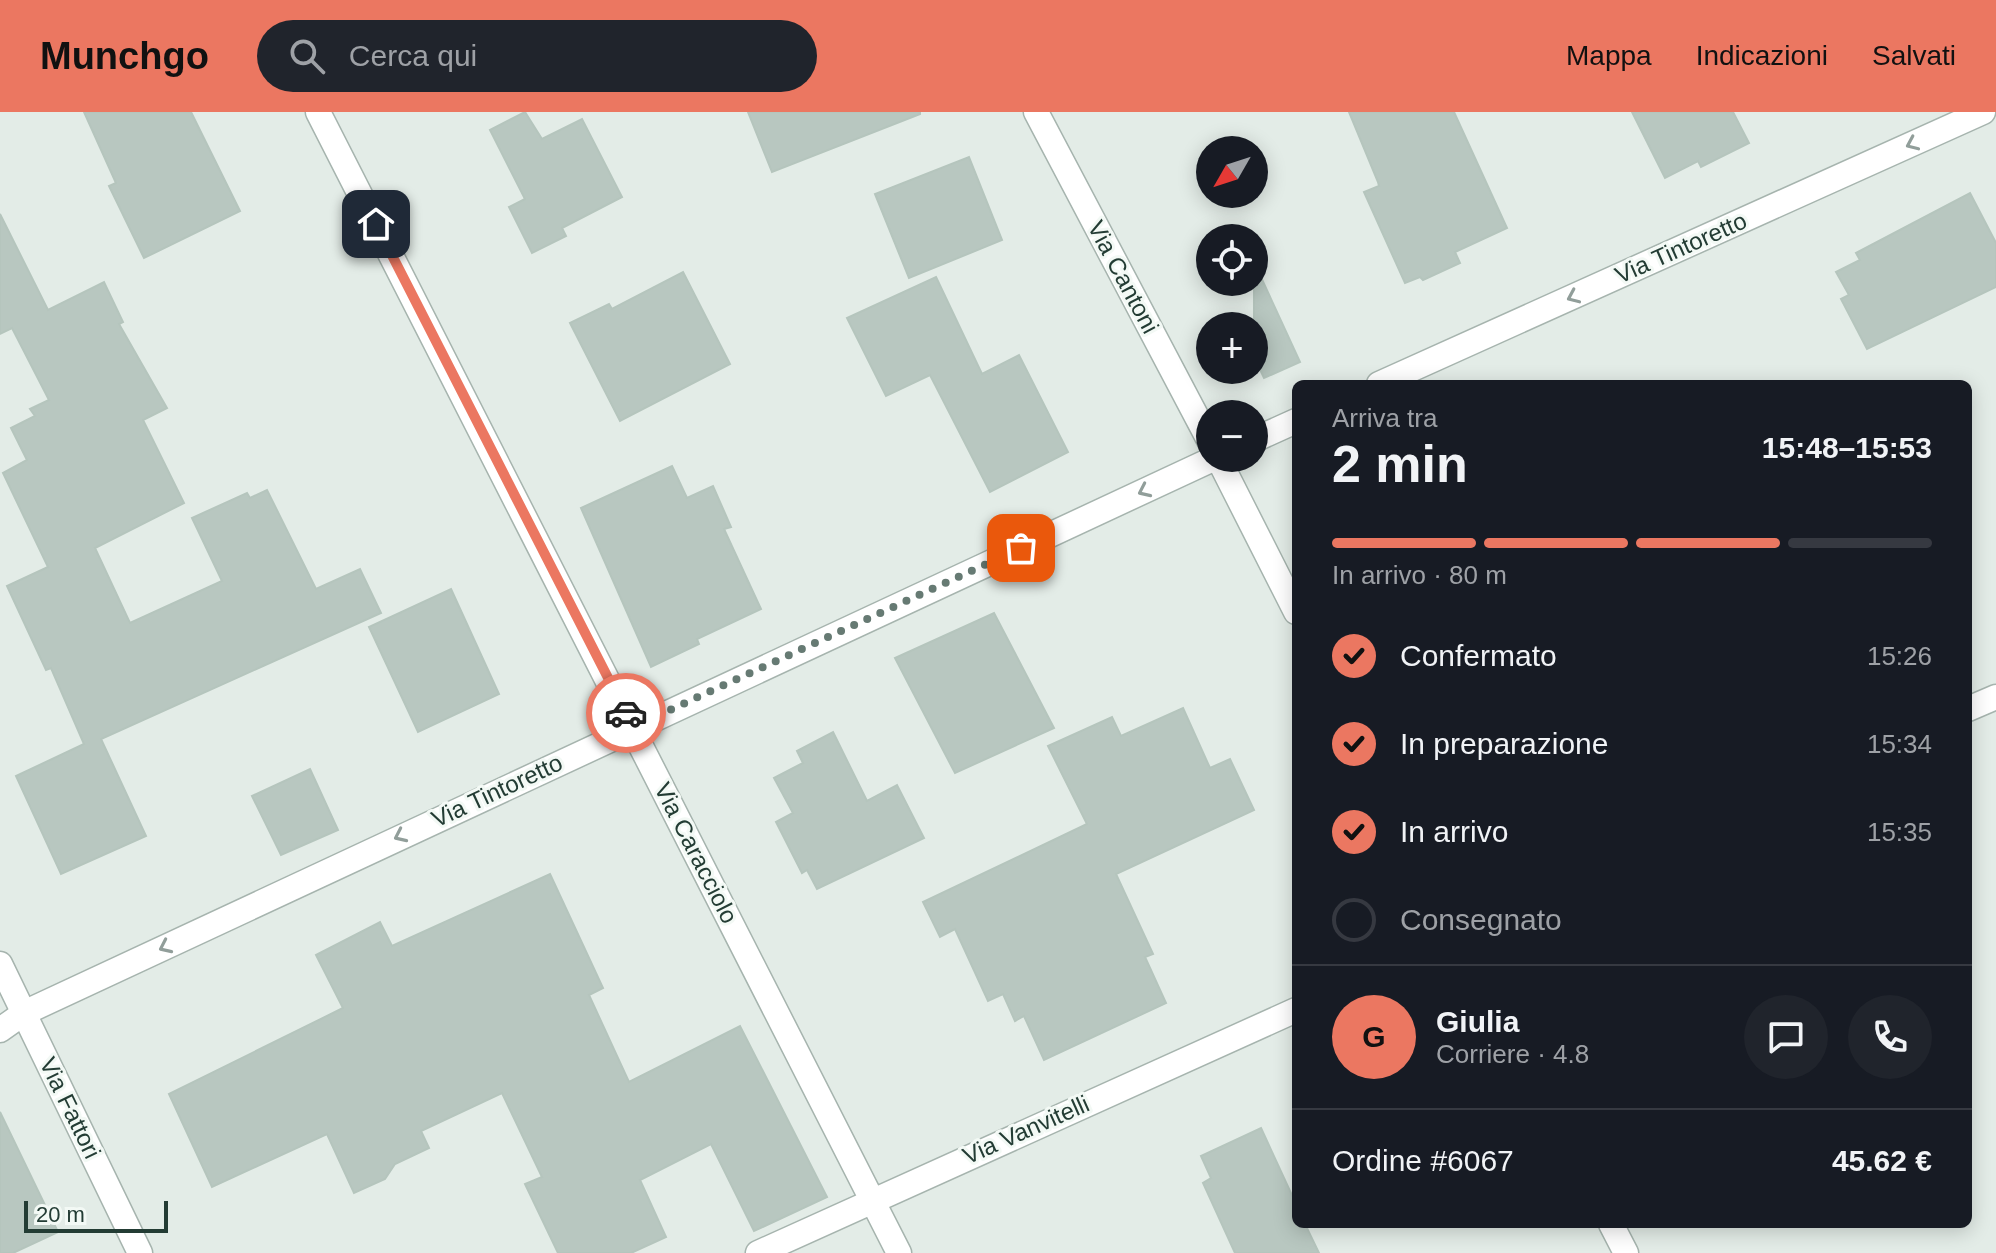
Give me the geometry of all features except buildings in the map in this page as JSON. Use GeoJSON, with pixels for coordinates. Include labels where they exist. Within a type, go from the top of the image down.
{"type":"FeatureCollection","features":[{"type":"Feature","properties":{"kind":"street","name":"Via Caracciolo"},"geometry":{"type":"LineString","coordinates":[[318,112],[899,1253]]}},
{"type":"Feature","properties":{"kind":"street","name":"Via Cantoni"},"geometry":{"type":"LineString","coordinates":[[1036,112],[1196,415]]}},
{"type":"Feature","properties":{"kind":"street","name":"Via Tintoretto"},"geometry":{"type":"LineString","coordinates":[[1388,380],[1983,112]]}},
{"type":"Feature","properties":{"kind":"street"},"geometry":{"type":"LineString","coordinates":[[1268,434],[1292,423]]}},
{"type":"Feature","properties":{"kind":"street","name":"Via Tintoretto"},"geometry":{"type":"LineString","coordinates":[[0,1030],[24,1013],[1196,467]]}},
{"type":"Feature","properties":{"kind":"street"},"geometry":{"type":"LineString","coordinates":[[1223,472],[1292,604]]}},
{"type":"Feature","properties":{"kind":"street"},"geometry":{"type":"LineString","coordinates":[[1972,707],[1996,697]]}},
{"type":"Feature","properties":{"kind":"street","name":"Via Fattori"},"geometry":{"type":"LineString","coordinates":[[0,964],[140,1253]]}},
{"type":"Feature","properties":{"kind":"street","name":"Via Vanvitelli"},"geometry":{"type":"LineString","coordinates":[[758,1253],[1292,1012]]}},
{"type":"Feature","properties":{"kind":"street"},"geometry":{"type":"LineString","coordinates":[[1613,1228],[1626,1253]]}},
{"type":"Feature","properties":{"kind":"way so far"},"geometry":{"type":"LineString","coordinates":[[626,713],[633,727],[1021,548]]}},
{"type":"Feature","properties":{"kind":"route"},"geometry":{"type":"LineString","coordinates":[[376,224],[626,713]]}}]}
